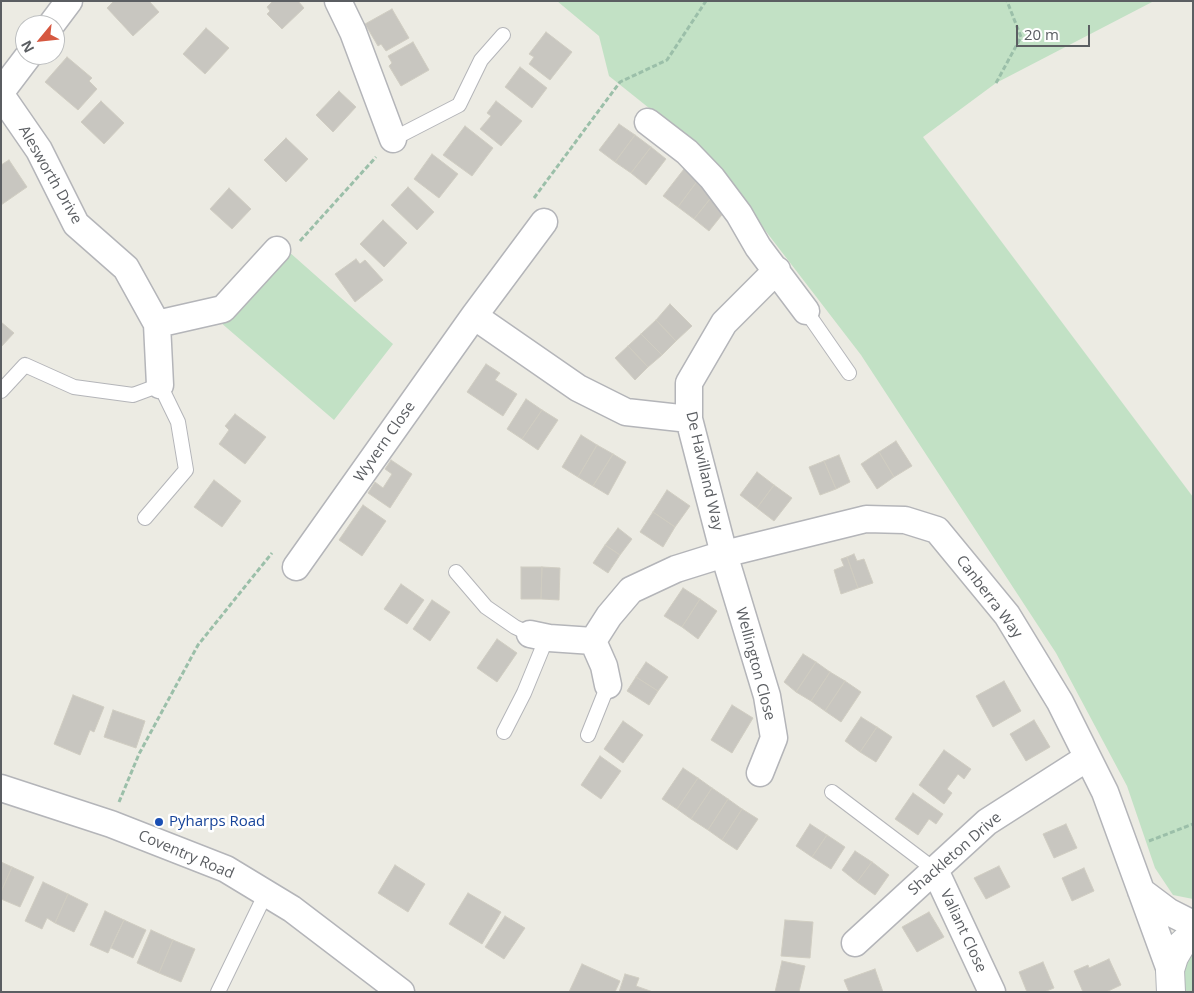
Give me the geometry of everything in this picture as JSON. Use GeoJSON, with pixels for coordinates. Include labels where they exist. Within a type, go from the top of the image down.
{"type":"FeatureCollection","features":[{"type":"Feature","properties":{"kind":"main road"},"geometry":{"type":"LineString","coordinates":[[1170,986],[1174,957],[1181,945],[1193,934]]}},
{"type":"Feature","properties":{"kind":"street"},"geometry":{"type":"LineString","coordinates":[[58,15],[69,1]]}},
{"type":"Feature","properties":{"kind":"street"},"geometry":{"type":"LineString","coordinates":[[338,1],[353,32],[393,139]]}},
{"type":"Feature","properties":{"kind":"street"},"geometry":{"type":"LineString","coordinates":[[1,93],[22,65]]}},
{"type":"Feature","properties":{"kind":"street","name":"Alesworth Drive"},"geometry":{"type":"LineString","coordinates":[[1,93],[39,150],[76,224],[126,268],[157,324]]}},
{"type":"Feature","properties":{"kind":"street"},"geometry":{"type":"LineString","coordinates":[[648,122],[687,152],[712,178],[739,214],[758,247],[806,311]]}},
{"type":"Feature","properties":{"kind":"street","name":"Wyvern Close"},"geometry":{"type":"LineString","coordinates":[[296,567],[474,316],[544,222]]}},
{"type":"Feature","properties":{"kind":"street"},"geometry":{"type":"LineString","coordinates":[[160,386],[157,324],[223,309],[277,250]]}},
{"type":"Feature","properties":{"kind":"street","name":"De Havilland Way"},"geometry":{"type":"LineString","coordinates":[[724,554],[689,419],[689,383],[724,323],[777,270]]}},
{"type":"Feature","properties":{"kind":"street"},"geometry":{"type":"LineString","coordinates":[[474,316],[578,388],[626,412],[689,419]]}},
{"type":"Feature","properties":{"kind":"street","name":"Canberra Way"},"geometry":{"type":"LineString","coordinates":[[593,641],[609,616],[631,590],[676,570],[724,554],[866,519],[905,520],[937,530],[1007,615],[1060,702],[1105,792],[1142,891],[1170,986]]}},
{"type":"Feature","properties":{"kind":"street","name":"Wellington Close"},"geometry":{"type":"LineString","coordinates":[[724,554],[766,696],[774,738],[760,773]]}},
{"type":"Feature","properties":{"kind":"street"},"geometry":{"type":"LineString","coordinates":[[539,636],[593,641],[604,666],[608,685]]}},
{"type":"Feature","properties":{"kind":"street","name":"Shackleton Drive"},"geometry":{"type":"LineString","coordinates":[[855,943],[987,822],[1087,758]]}},
{"type":"Feature","properties":{"kind":"street","name":"Coventry Road"},"geometry":{"type":"LineString","coordinates":[[1,788],[111,824],[226,869],[292,909],[401,992]]}},
{"type":"Feature","properties":{"kind":"street","name":"Valiant Close"},"geometry":{"type":"LineString","coordinates":[[935,870],[992,992]]}},
{"type":"Feature","properties":{"kind":"street"},"geometry":{"type":"LineString","coordinates":[[1142,891],[1169,912],[1193,924]]}},
{"type":"Feature","properties":{"kind":"lane"},"geometry":{"type":"LineString","coordinates":[[393,139],[459,105],[482,60],[503,35]]}},
{"type":"Feature","properties":{"kind":"lane"},"geometry":{"type":"LineString","coordinates":[[806,311],[849,373]]}},
{"type":"Feature","properties":{"kind":"lane"},"geometry":{"type":"LineString","coordinates":[[1,391],[25,366],[74,387],[132,395],[160,386],[178,422],[186,470],[145,518]]}},
{"type":"Feature","properties":{"kind":"lane"},"geometry":{"type":"LineString","coordinates":[[456,572],[486,607],[516,628],[539,636],[524,693],[504,732]]}},
{"type":"Feature","properties":{"kind":"lane"},"geometry":{"type":"LineString","coordinates":[[588,735],[608,685]]}},
{"type":"Feature","properties":{"kind":"lane"},"geometry":{"type":"LineString","coordinates":[[832,792],[935,870]]}},
{"type":"Feature","properties":{"kind":"lane"},"geometry":{"type":"LineString","coordinates":[[218,992],[266,893]]}},
{"type":"Feature","properties":{"kind":"path"},"geometry":{"type":"LineString","coordinates":[[996,83],[1021,36],[1007,1]]}},
{"type":"Feature","properties":{"kind":"path"},"geometry":{"type":"LineString","coordinates":[[277,250],[296,245],[393,139]]}},
{"type":"Feature","properties":{"kind":"path"},"geometry":{"type":"LineString","coordinates":[[1127,851],[1193,824]]}},
{"type":"Feature","properties":{"kind":"green space"},"geometry":{"type":"Polygon","coordinates":[[[557,1],[1154,1],[996,83],[923,137],[1193,497],[1193,899],[1173,895],[1155,868],[1127,786],[1056,653],[861,355],[699,148],[609,76],[599,36],[557,1]]]}},
{"type":"Feature","properties":{"kind":"green space"},"geometry":{"type":"Polygon","coordinates":[[[288,251],[393,344],[334,420],[220,322],[288,251]]]}},
{"type":"Feature","properties":{"kind":"green space"},"geometry":{"type":"Polygon","coordinates":[[[1193,942],[1193,992],[1182,992],[1181,956],[1193,942]]]}},
{"type":"Feature","properties":{"kind":"building"},"geometry":{"type":"Polygon","coordinates":[[[114,1],[149,1],[159,12],[133,36],[107,8],[114,1]]]}},
{"type":"Feature","properties":{"kind":"building"},"geometry":{"type":"Polygon","coordinates":[[[273,1],[298,1],[304,8],[282,29],[267,14],[270,11],[267,7],[273,1]]]}},
{"type":"Feature","properties":{"kind":"building"},"geometry":{"type":"Polygon","coordinates":[[[392,9],[409,38],[386,51],[381,44],[378,46],[365,24],[392,9]]]}},
{"type":"Feature","properties":{"kind":"building"},"geometry":{"type":"Polygon","coordinates":[[[206,28],[229,48],[205,74],[183,54],[206,28]]]}},
{"type":"Feature","properties":{"kind":"building"},"geometry":{"type":"Polygon","coordinates":[[[546,32],[572,52],[550,80],[529,64],[534,57],[529,54],[546,32]]]}},
{"type":"Feature","properties":{"kind":"building"},"geometry":{"type":"Polygon","coordinates":[[[413,42],[429,70],[401,86],[389,66],[392,63],[388,56],[413,42]]]}},
{"type":"Feature","properties":{"kind":"building"},"geometry":{"type":"Polygon","coordinates":[[[67,57],[92,78],[89,81],[97,89],[78,110],[45,82],[60,65],[65,65],[67,57]]]}},
{"type":"Feature","properties":{"kind":"building"},"geometry":{"type":"Polygon","coordinates":[[[520,67],[547,88],[532,108],[505,87],[520,67]]]}},
{"type":"Feature","properties":{"kind":"building"},"geometry":{"type":"Polygon","coordinates":[[[339,91],[356,107],[333,132],[316,115],[339,91]]]}},
{"type":"Feature","properties":{"kind":"building"},"geometry":{"type":"Polygon","coordinates":[[[101,101],[124,123],[104,144],[81,122],[101,101]]]}},
{"type":"Feature","properties":{"kind":"building"},"geometry":{"type":"Polygon","coordinates":[[[496,101],[522,121],[501,146],[480,129],[491,116],[487,113],[496,101]]]}},
{"type":"Feature","properties":{"kind":"building"},"geometry":{"type":"Polygon","coordinates":[[[619,124],[635,135],[615,162],[599,150],[619,124]]]}},
{"type":"Feature","properties":{"kind":"building"},"geometry":{"type":"Polygon","coordinates":[[[465,126],[493,148],[472,176],[443,155],[465,126]]]}},
{"type":"Feature","properties":{"kind":"building"},"geometry":{"type":"Polygon","coordinates":[[[635,135],[651,147],[631,173],[615,162],[635,135]]]}},
{"type":"Feature","properties":{"kind":"building"},"geometry":{"type":"Polygon","coordinates":[[[286,138],[308,159],[286,182],[264,160],[286,138]]]}},
{"type":"Feature","properties":{"kind":"building"},"geometry":{"type":"Polygon","coordinates":[[[651,147],[666,159],[646,185],[631,173],[651,147]]]}},
{"type":"Feature","properties":{"kind":"building"},"geometry":{"type":"Polygon","coordinates":[[[432,154],[458,174],[439,198],[414,179],[432,154]]]}},
{"type":"Feature","properties":{"kind":"building"},"geometry":{"type":"Polygon","coordinates":[[[9,160],[27,187],[1,205],[1,165],[9,160]]]}},
{"type":"Feature","properties":{"kind":"building"},"geometry":{"type":"Polygon","coordinates":[[[684,169],[698,180],[678,207],[663,196],[684,169]]]}},
{"type":"Feature","properties":{"kind":"building"},"geometry":{"type":"Polygon","coordinates":[[[698,180],[714,194],[694,219],[678,207],[698,180]]]}},
{"type":"Feature","properties":{"kind":"building"},"geometry":{"type":"Polygon","coordinates":[[[408,187],[434,212],[417,230],[391,205],[408,187]]]}},
{"type":"Feature","properties":{"kind":"building"},"geometry":{"type":"Polygon","coordinates":[[[229,188],[251,209],[232,229],[210,209],[229,188]]]}},
{"type":"Feature","properties":{"kind":"building"},"geometry":{"type":"Polygon","coordinates":[[[714,194],[729,206],[709,231],[694,219],[714,194]]]}},
{"type":"Feature","properties":{"kind":"building"},"geometry":{"type":"Polygon","coordinates":[[[383,220],[407,243],[384,267],[360,244],[383,220]]]}},
{"type":"Feature","properties":{"kind":"building"},"geometry":{"type":"Polygon","coordinates":[[[356,259],[360,264],[365,260],[383,280],[355,302],[335,274],[356,259]]]}},
{"type":"Feature","properties":{"kind":"building"},"geometry":{"type":"Polygon","coordinates":[[[670,304],[692,326],[676,341],[656,320],[670,304]]]}},
{"type":"Feature","properties":{"kind":"building"},"geometry":{"type":"Polygon","coordinates":[[[656,320],[676,341],[662,355],[641,334],[656,320]]]}},
{"type":"Feature","properties":{"kind":"building"},"geometry":{"type":"Polygon","coordinates":[[[1,322],[14,333],[1,347],[1,322]]]}},
{"type":"Feature","properties":{"kind":"building"},"geometry":{"type":"Polygon","coordinates":[[[641,334],[662,355],[648,367],[628,346],[641,334]]]}},
{"type":"Feature","properties":{"kind":"building"},"geometry":{"type":"Polygon","coordinates":[[[628,346],[648,367],[635,380],[615,358],[628,346]]]}},
{"type":"Feature","properties":{"kind":"building"},"geometry":{"type":"Polygon","coordinates":[[[486,364],[500,373],[495,380],[517,394],[503,416],[467,392],[486,364]]]}},
{"type":"Feature","properties":{"kind":"building"},"geometry":{"type":"Polygon","coordinates":[[[526,399],[542,410],[522,439],[507,429],[526,399]]]}},
{"type":"Feature","properties":{"kind":"building"},"geometry":{"type":"Polygon","coordinates":[[[542,410],[558,420],[538,450],[522,439],[542,410]]]}},
{"type":"Feature","properties":{"kind":"building"},"geometry":{"type":"Polygon","coordinates":[[[235,414],[266,437],[245,464],[219,444],[229,430],[225,426],[235,414]]]}},
{"type":"Feature","properties":{"kind":"building"},"geometry":{"type":"Polygon","coordinates":[[[581,435],[597,445],[578,477],[562,467],[581,435]]]}},
{"type":"Feature","properties":{"kind":"building"},"geometry":{"type":"Polygon","coordinates":[[[896,441],[912,466],[894,477],[879,452],[896,441]]]}},
{"type":"Feature","properties":{"kind":"building"},"geometry":{"type":"Polygon","coordinates":[[[597,445],[613,454],[593,486],[578,477],[597,445]]]}},
{"type":"Feature","properties":{"kind":"building"},"geometry":{"type":"Polygon","coordinates":[[[879,452],[894,477],[877,489],[861,464],[879,452]]]}},
{"type":"Feature","properties":{"kind":"building"},"geometry":{"type":"Polygon","coordinates":[[[613,454],[626,462],[608,495],[593,486],[613,454]]]}},
{"type":"Feature","properties":{"kind":"building"},"geometry":{"type":"Polygon","coordinates":[[[839,455],[850,482],[836,489],[824,461],[839,455]]]}},
{"type":"Feature","properties":{"kind":"building"},"geometry":{"type":"Polygon","coordinates":[[[391,460],[412,474],[390,508],[368,493],[375,482],[383,488],[392,474],[385,469],[391,460]]]}},
{"type":"Feature","properties":{"kind":"building"},"geometry":{"type":"Polygon","coordinates":[[[824,461],[836,489],[820,495],[809,467],[824,461]]]}},
{"type":"Feature","properties":{"kind":"building"},"geometry":{"type":"Polygon","coordinates":[[[757,472],[774,485],[757,508],[740,495],[757,472]]]}},
{"type":"Feature","properties":{"kind":"building"},"geometry":{"type":"Polygon","coordinates":[[[214,480],[241,501],[222,527],[194,507],[214,480]]]}},
{"type":"Feature","properties":{"kind":"building"},"geometry":{"type":"Polygon","coordinates":[[[774,485],[792,498],[774,521],[757,508],[774,485]]]}},
{"type":"Feature","properties":{"kind":"building"},"geometry":{"type":"Polygon","coordinates":[[[667,490],[690,506],[675,527],[653,512],[667,490]]]}},
{"type":"Feature","properties":{"kind":"building"},"geometry":{"type":"Polygon","coordinates":[[[363,505],[386,521],[362,556],[339,540],[363,505]]]}},
{"type":"Feature","properties":{"kind":"building"},"geometry":{"type":"Polygon","coordinates":[[[653,512],[675,527],[663,547],[640,532],[653,512]]]}},
{"type":"Feature","properties":{"kind":"building"},"geometry":{"type":"Polygon","coordinates":[[[618,528],[632,539],[620,555],[605,545],[618,528]]]}},
{"type":"Feature","properties":{"kind":"building"},"geometry":{"type":"Polygon","coordinates":[[[605,545],[620,555],[608,573],[593,563],[605,545]]]}},
{"type":"Feature","properties":{"kind":"building"},"geometry":{"type":"Polygon","coordinates":[[[854,554],[857,561],[864,559],[873,583],[858,588],[847,557],[854,554]]]}},
{"type":"Feature","properties":{"kind":"building"},"geometry":{"type":"Polygon","coordinates":[[[847,557],[858,588],[841,594],[834,570],[844,566],[841,559],[847,557]]]}},
{"type":"Feature","properties":{"kind":"building"},"geometry":{"type":"Polygon","coordinates":[[[521,567],[542,567],[541,599],[521,599],[521,567]]]}},
{"type":"Feature","properties":{"kind":"building"},"geometry":{"type":"Polygon","coordinates":[[[542,567],[560,568],[559,600],[541,599],[542,567]]]}},
{"type":"Feature","properties":{"kind":"building"},"geometry":{"type":"Polygon","coordinates":[[[401,584],[424,600],[407,624],[384,609],[401,584]]]}},
{"type":"Feature","properties":{"kind":"building"},"geometry":{"type":"Polygon","coordinates":[[[683,588],[700,599],[682,627],[664,616],[683,588]]]}},
{"type":"Feature","properties":{"kind":"building"},"geometry":{"type":"Polygon","coordinates":[[[700,599],[717,611],[698,639],[682,627],[700,599]]]}},
{"type":"Feature","properties":{"kind":"building"},"geometry":{"type":"Polygon","coordinates":[[[432,600],[450,612],[430,641],[413,629],[432,600]]]}},
{"type":"Feature","properties":{"kind":"building"},"geometry":{"type":"Polygon","coordinates":[[[497,639],[517,653],[497,682],[477,668],[497,639]]]}},
{"type":"Feature","properties":{"kind":"building"},"geometry":{"type":"Polygon","coordinates":[[[803,654],[816,662],[796,692],[784,682],[803,654]]]}},
{"type":"Feature","properties":{"kind":"building"},"geometry":{"type":"Polygon","coordinates":[[[646,662],[668,677],[658,691],[636,677],[646,662]]]}},
{"type":"Feature","properties":{"kind":"building"},"geometry":{"type":"Polygon","coordinates":[[[816,662],[830,672],[811,701],[796,692],[816,662]]]}},
{"type":"Feature","properties":{"kind":"building"},"geometry":{"type":"Polygon","coordinates":[[[830,672],[845,681],[825,711],[811,701],[830,672]]]}},
{"type":"Feature","properties":{"kind":"building"},"geometry":{"type":"Polygon","coordinates":[[[636,677],[658,691],[649,705],[627,691],[636,677]]]}},
{"type":"Feature","properties":{"kind":"building"},"geometry":{"type":"Polygon","coordinates":[[[845,681],[861,692],[841,722],[825,711],[845,681]]]}},
{"type":"Feature","properties":{"kind":"building"},"geometry":{"type":"Polygon","coordinates":[[[1004,681],[1021,711],[993,727],[976,696],[1004,681]]]}},
{"type":"Feature","properties":{"kind":"building"},"geometry":{"type":"Polygon","coordinates":[[[73,695],[104,707],[94,732],[90,730],[80,755],[54,744],[73,695]]]}},
{"type":"Feature","properties":{"kind":"building"},"geometry":{"type":"Polygon","coordinates":[[[732,705],[753,718],[732,753],[711,740],[732,705]]]}},
{"type":"Feature","properties":{"kind":"building"},"geometry":{"type":"Polygon","coordinates":[[[113,710],[145,721],[136,748],[104,737],[113,710]]]}},
{"type":"Feature","properties":{"kind":"building"},"geometry":{"type":"Polygon","coordinates":[[[861,717],[877,727],[860,752],[845,741],[861,717]]]}},
{"type":"Feature","properties":{"kind":"building"},"geometry":{"type":"Polygon","coordinates":[[[1034,720],[1050,747],[1026,761],[1010,734],[1034,720]]]}},
{"type":"Feature","properties":{"kind":"building"},"geometry":{"type":"Polygon","coordinates":[[[623,721],[643,735],[623,763],[604,749],[623,721]]]}},
{"type":"Feature","properties":{"kind":"building"},"geometry":{"type":"Polygon","coordinates":[[[877,727],[892,737],[876,762],[860,752],[877,727]]]}},
{"type":"Feature","properties":{"kind":"building"},"geometry":{"type":"Polygon","coordinates":[[[944,750],[971,769],[964,779],[958,774],[947,789],[952,793],[944,804],[919,785],[944,750]]]}},
{"type":"Feature","properties":{"kind":"building"},"geometry":{"type":"Polygon","coordinates":[[[600,756],[621,771],[601,799],[581,785],[600,756]]]}},
{"type":"Feature","properties":{"kind":"building"},"geometry":{"type":"Polygon","coordinates":[[[683,768],[698,778],[677,809],[662,799],[683,768]]]}},
{"type":"Feature","properties":{"kind":"building"},"geometry":{"type":"Polygon","coordinates":[[[698,778],[712,788],[691,819],[677,809],[698,778]]]}},
{"type":"Feature","properties":{"kind":"building"},"geometry":{"type":"Polygon","coordinates":[[[712,788],[728,799],[708,830],[691,819],[712,788]]]}},
{"type":"Feature","properties":{"kind":"building"},"geometry":{"type":"Polygon","coordinates":[[[913,793],[943,814],[936,824],[929,819],[918,835],[895,819],[913,793]]]}},
{"type":"Feature","properties":{"kind":"building"},"geometry":{"type":"Polygon","coordinates":[[[728,799],[742,809],[722,840],[708,830],[728,799]]]}},
{"type":"Feature","properties":{"kind":"building"},"geometry":{"type":"Polygon","coordinates":[[[742,809],[758,819],[737,850],[722,840],[742,809]]]}},
{"type":"Feature","properties":{"kind":"building"},"geometry":{"type":"Polygon","coordinates":[[[810,824],[827,835],[812,857],[796,846],[810,824]]]}},
{"type":"Feature","properties":{"kind":"building"},"geometry":{"type":"Polygon","coordinates":[[[1066,824],[1077,848],[1054,858],[1043,834],[1066,824]]]}},
{"type":"Feature","properties":{"kind":"building"},"geometry":{"type":"Polygon","coordinates":[[[827,835],[845,847],[831,869],[812,857],[827,835]]]}},
{"type":"Feature","properties":{"kind":"building"},"geometry":{"type":"Polygon","coordinates":[[[855,851],[872,862],[857,882],[842,870],[855,851]]]}},
{"type":"Feature","properties":{"kind":"building"},"geometry":{"type":"Polygon","coordinates":[[[1,862],[12,867],[1,892],[1,862]]]}},
{"type":"Feature","properties":{"kind":"building"},"geometry":{"type":"Polygon","coordinates":[[[872,862],[889,875],[875,895],[857,882],[872,862]]]}},
{"type":"Feature","properties":{"kind":"building"},"geometry":{"type":"Polygon","coordinates":[[[395,865],[425,884],[408,912],[378,893],[395,865]]]}},
{"type":"Feature","properties":{"kind":"building"},"geometry":{"type":"Polygon","coordinates":[[[999,866],[1010,887],[986,899],[974,878],[999,866]]]}},
{"type":"Feature","properties":{"kind":"building"},"geometry":{"type":"Polygon","coordinates":[[[12,867],[34,877],[20,907],[1,899],[1,892],[12,867]]]}},
{"type":"Feature","properties":{"kind":"building"},"geometry":{"type":"Polygon","coordinates":[[[1084,868],[1094,891],[1072,901],[1062,878],[1084,868]]]}},
{"type":"Feature","properties":{"kind":"building"},"geometry":{"type":"Polygon","coordinates":[[[43,882],[68,894],[55,923],[47,918],[42,929],[25,921],[43,882]]]}},
{"type":"Feature","properties":{"kind":"building"},"geometry":{"type":"Polygon","coordinates":[[[468,893],[501,912],[482,944],[449,924],[468,893]]]}},
{"type":"Feature","properties":{"kind":"building"},"geometry":{"type":"Polygon","coordinates":[[[68,894],[88,904],[74,932],[55,923],[68,894]]]}},
{"type":"Feature","properties":{"kind":"building"},"geometry":{"type":"Polygon","coordinates":[[[105,911],[124,920],[108,953],[90,945],[105,911]]]}},
{"type":"Feature","properties":{"kind":"building"},"geometry":{"type":"Polygon","coordinates":[[[929,912],[944,937],[917,952],[902,927],[929,912]]]}},
{"type":"Feature","properties":{"kind":"building"},"geometry":{"type":"Polygon","coordinates":[[[505,916],[525,928],[504,959],[485,947],[505,916]]]}},
{"type":"Feature","properties":{"kind":"building"},"geometry":{"type":"Polygon","coordinates":[[[124,920],[146,930],[133,958],[111,948],[124,920]]]}},
{"type":"Feature","properties":{"kind":"building"},"geometry":{"type":"Polygon","coordinates":[[[785,920],[813,922],[810,958],[781,956],[785,920]]]}},
{"type":"Feature","properties":{"kind":"building"},"geometry":{"type":"Polygon","coordinates":[[[151,930],[173,940],[159,973],[137,963],[151,930]]]}},
{"type":"Feature","properties":{"kind":"building"},"geometry":{"type":"Polygon","coordinates":[[[173,940],[195,949],[181,982],[159,973],[173,940]]]}},
{"type":"Feature","properties":{"kind":"building"},"geometry":{"type":"Polygon","coordinates":[[[1109,959],[1121,985],[1106,992],[1083,992],[1074,971],[1088,965],[1089,968],[1109,959]]]}},
{"type":"Feature","properties":{"kind":"building"},"geometry":{"type":"Polygon","coordinates":[[[782,961],[805,966],[799,992],[775,992],[782,961]]]}},
{"type":"Feature","properties":{"kind":"building"},"geometry":{"type":"Polygon","coordinates":[[[1043,962],[1054,988],[1044,992],[1027,992],[1019,972],[1043,962]]]}},
{"type":"Feature","properties":{"kind":"building"},"geometry":{"type":"Polygon","coordinates":[[[582,964],[620,981],[615,992],[569,992],[582,964]]]}},
{"type":"Feature","properties":{"kind":"building"},"geometry":{"type":"Polygon","coordinates":[[[875,969],[883,992],[849,992],[844,980],[875,969]]]}},
{"type":"Feature","properties":{"kind":"building"},"geometry":{"type":"Polygon","coordinates":[[[625,974],[639,978],[636,986],[653,992],[619,992],[625,974]]]}},
{"type":"Feature","properties":{"kind":"place","name":"Pyharps Road"},"geometry":{"type":"Point","coordinates":[159,822]}}]}
